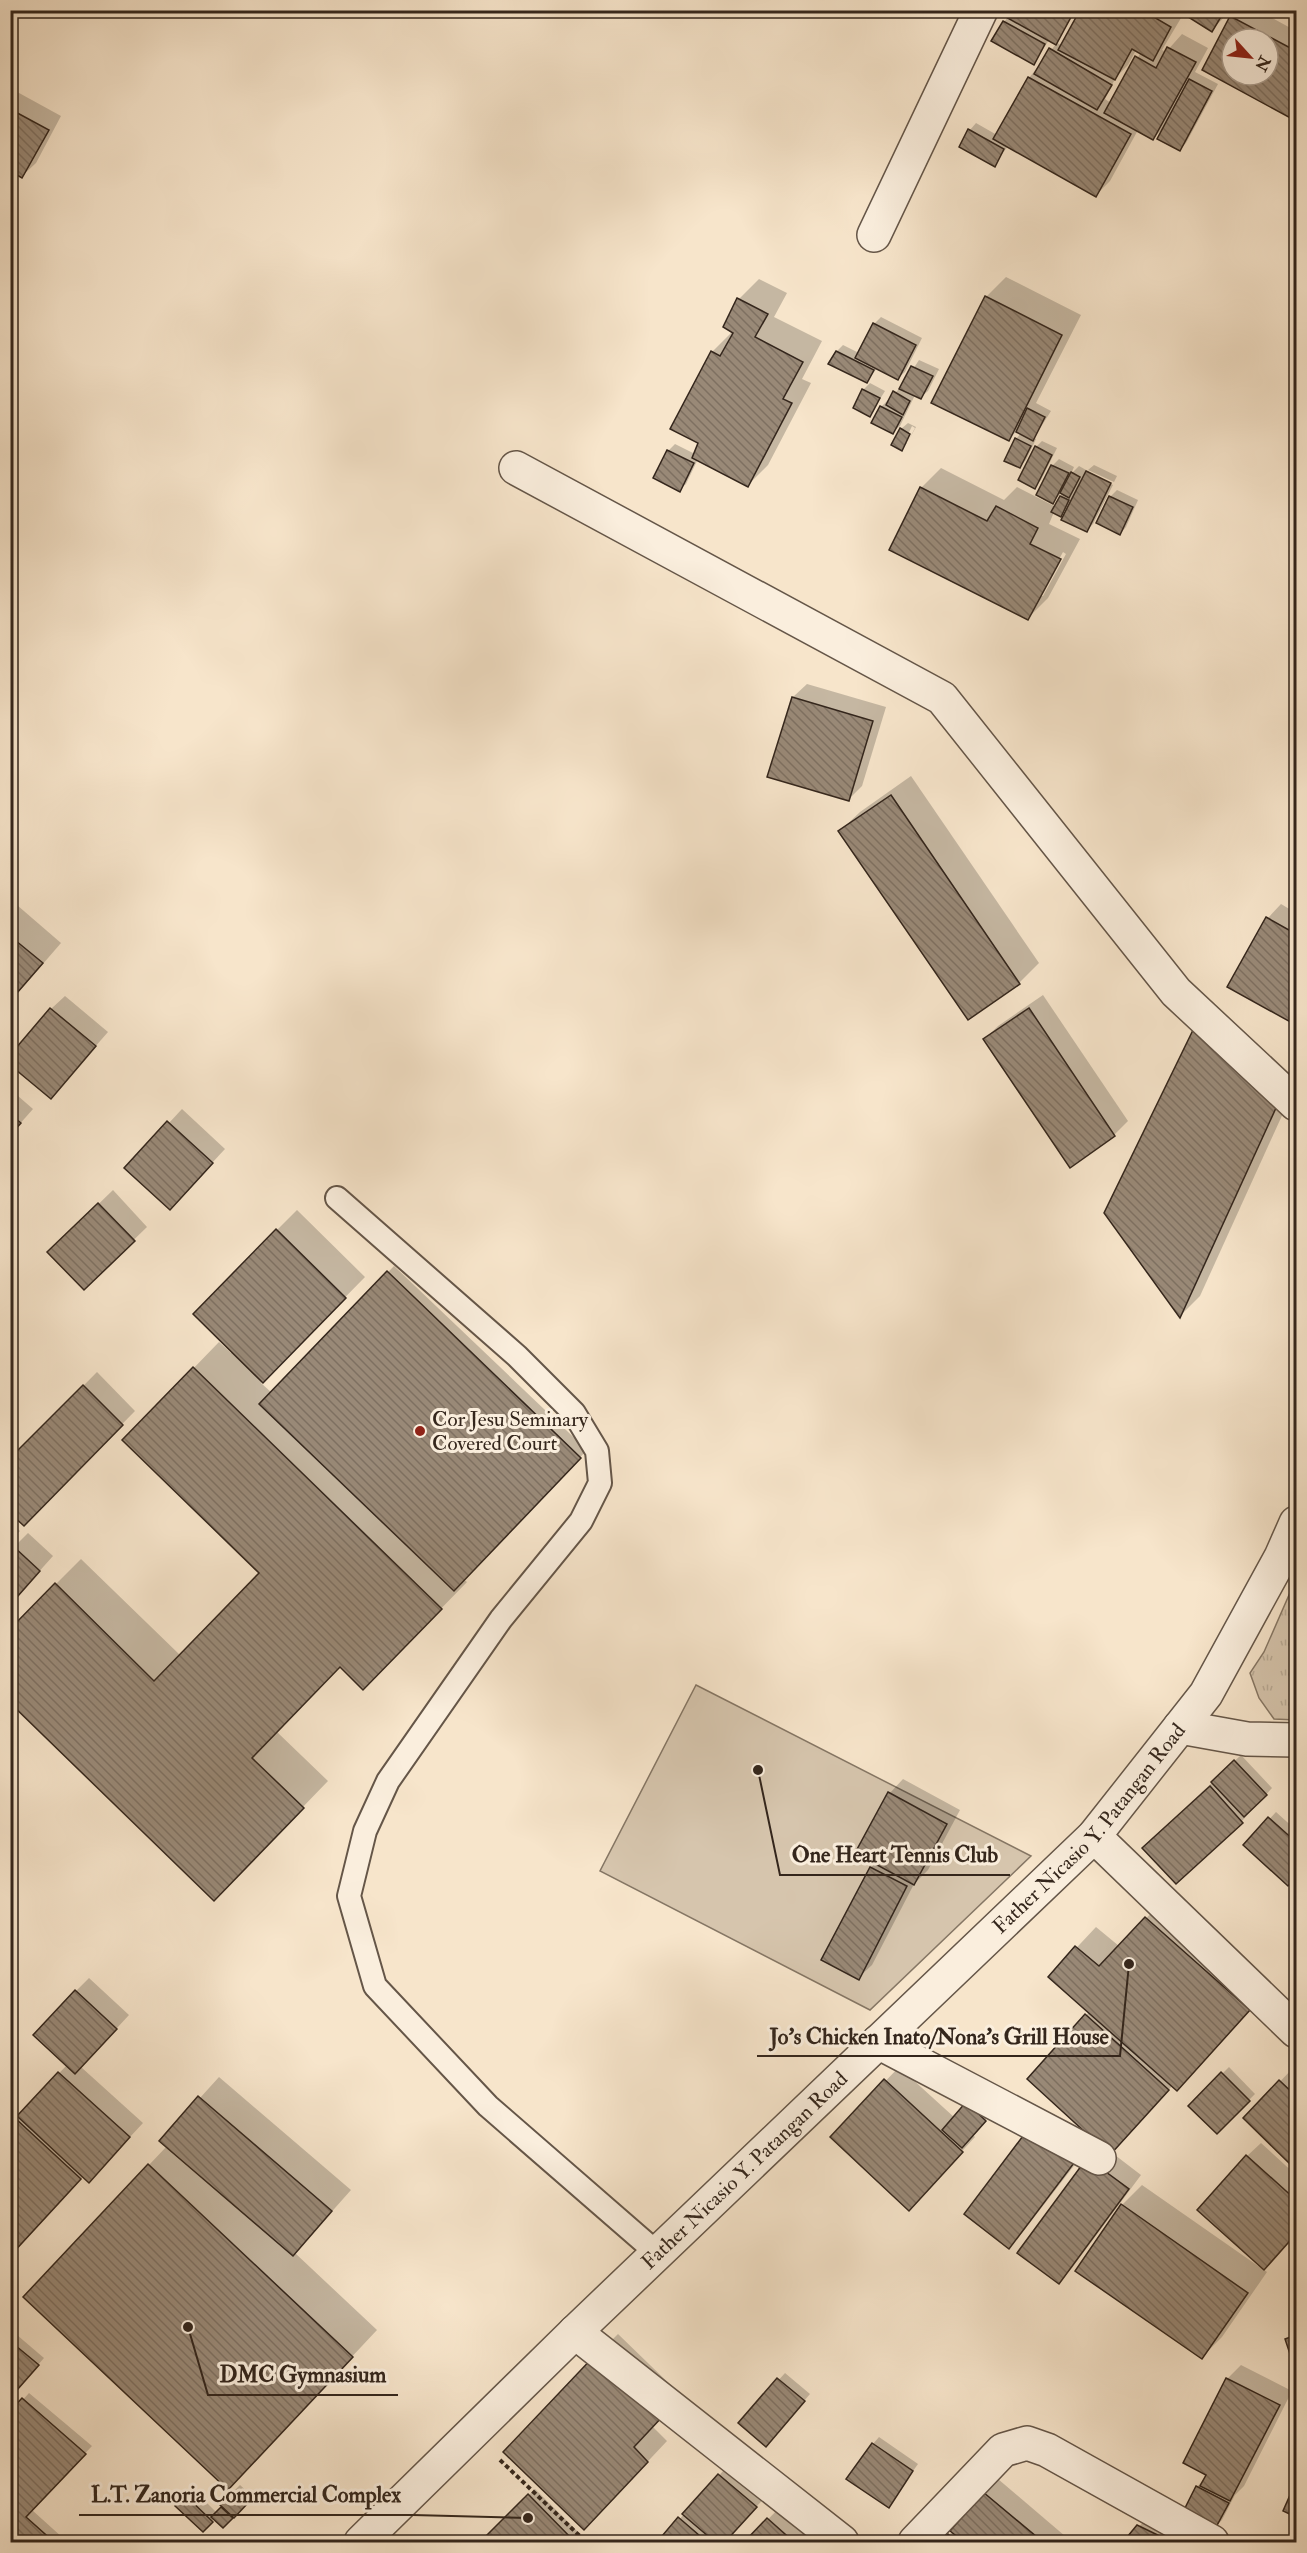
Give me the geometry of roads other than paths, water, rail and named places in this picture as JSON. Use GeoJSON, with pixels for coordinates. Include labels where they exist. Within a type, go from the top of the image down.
{"type":"FeatureCollection","features":[{"type":"Feature","properties":{"kind":"street"},"geometry":{"type":"LineString","coordinates":[[874,235],[981,10]]}},
{"type":"Feature","properties":{"kind":"street"},"geometry":{"type":"LineString","coordinates":[[516,468],[942,698],[1176,992],[1296,1104]]}},
{"type":"Feature","properties":{"kind":"street","name":"Father Nicasio Y. Patangan Road"},"geometry":{"type":"LineString","coordinates":[[361,2542],[575,2331],[1094,1836],[1206,1694],[1296,1523]]}},
{"type":"Feature","properties":{"kind":"street"},"geometry":{"type":"LineString","coordinates":[[1180,1727],[1247,1739],[1296,1740]]}},
{"type":"Feature","properties":{"kind":"street"},"geometry":{"type":"LineString","coordinates":[[1094,1836],[1296,2031]]}},
{"type":"Feature","properties":{"kind":"street"},"geometry":{"type":"LineString","coordinates":[[878,2042],[1099,2158]]}},
{"type":"Feature","properties":{"kind":"street"},"geometry":{"type":"LineString","coordinates":[[575,2331],[842,2542]]}},
{"type":"Feature","properties":{"kind":"street"},"geometry":{"type":"LineString","coordinates":[[915,2542],[1003,2450],[1027,2442],[1047,2450],[1212,2542]]}},
{"type":"Feature","properties":{"kind":"lane"},"geometry":{"type":"LineString","coordinates":[[337,1198],[517,1356],[574,1413],[597,1451],[600,1483],[581,1521],[501,1619],[388,1781],[365,1831],[349,1896],[375,1986],[488,2106],[657,2253]]}},
{"type":"Feature","properties":{"kind":"place","name":"Cor Jesu Seminary Covered Court"},"geometry":{"type":"Point","coordinates":[420,1431]}},
{"type":"Feature","properties":{"kind":"place","name":"One Heart Tennis Club"},"geometry":{"type":"Point","coordinates":[758,1770]}},
{"type":"Feature","properties":{"kind":"place","name":"Jo's Chicken Inato/Nona's Grill House"},"geometry":{"type":"Point","coordinates":[1129,1964]}},
{"type":"Feature","properties":{"kind":"place","name":"DMC Gymnasium"},"geometry":{"type":"Point","coordinates":[188,2327]}},
{"type":"Feature","properties":{"kind":"place","name":"L.T. Zanoria Commercial Complex"},"geometry":{"type":"Point","coordinates":[528,2518]}}]}
